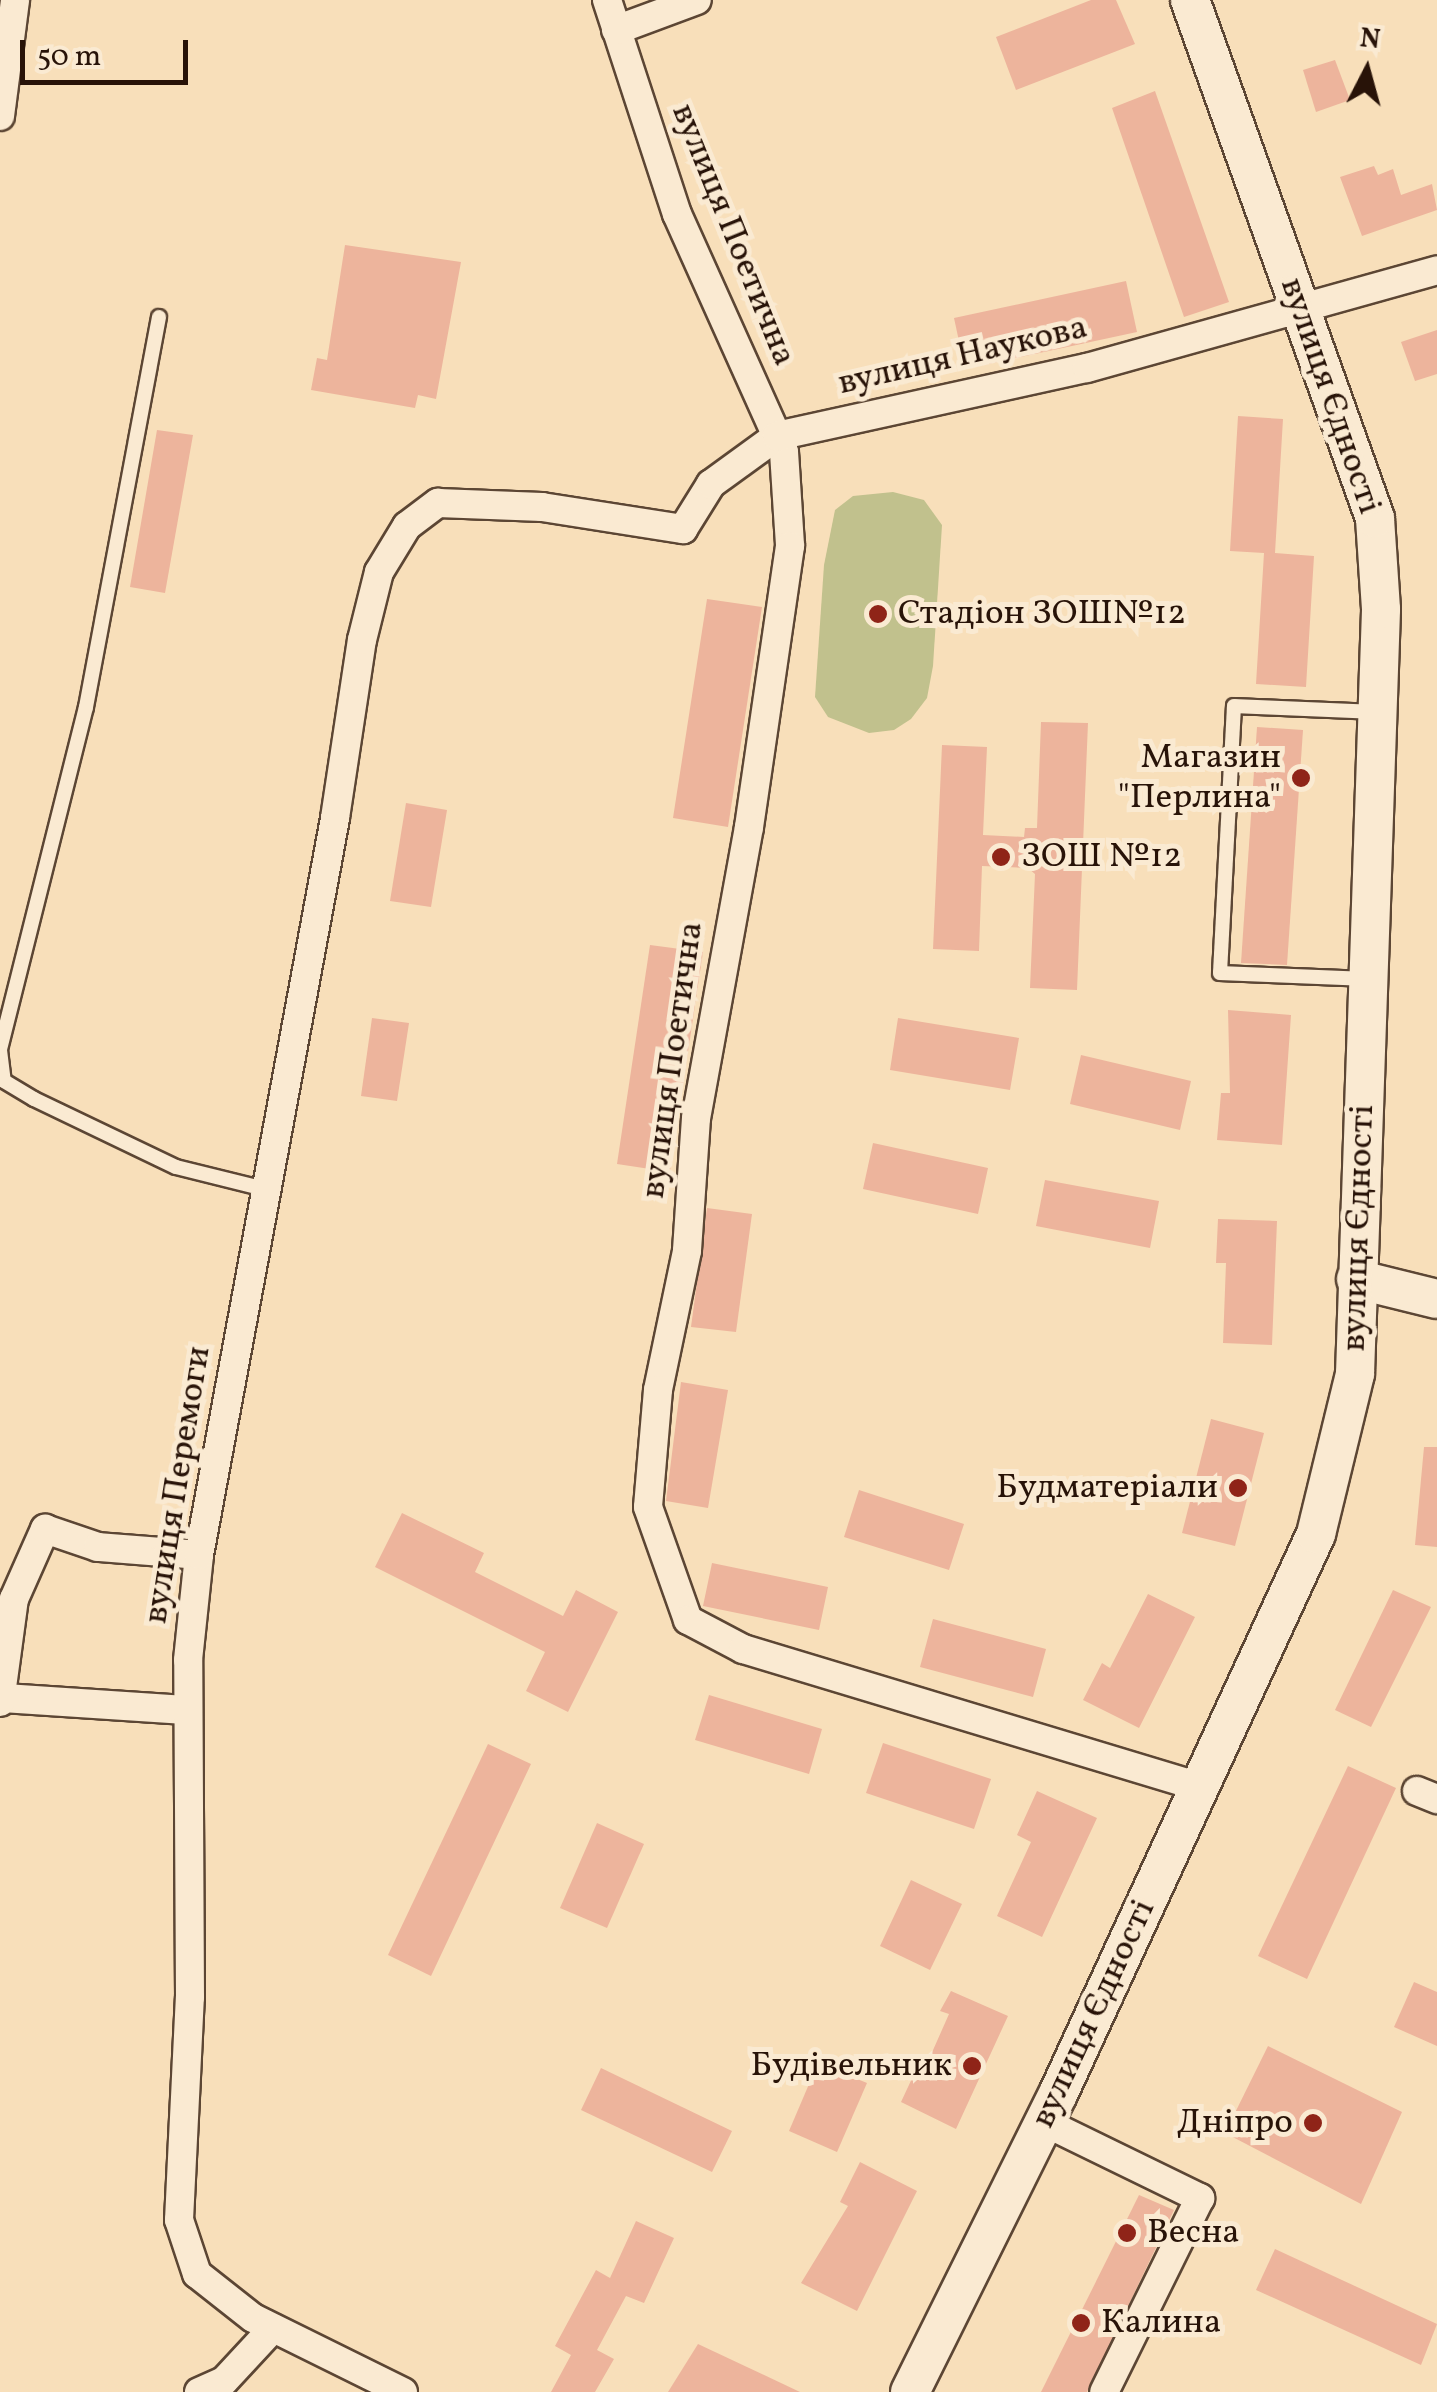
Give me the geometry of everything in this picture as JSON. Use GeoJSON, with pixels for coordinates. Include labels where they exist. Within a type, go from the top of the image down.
{"type":"FeatureCollection","features":[{"type":"Feature","properties":{"kind":"street"},"geometry":{"type":"LineString","coordinates":[[0,116],[15,0]]}},
{"type":"Feature","properties":{"kind":"street","name":"вулиця Поетична"},"geometry":{"type":"LineString","coordinates":[[608,0],[677,214],[784,452],[790,546],[749,827],[696,1118],[687,1250],[658,1390],[648,1508],[688,1620],[743,1649],[1200,1787]]}},
{"type":"Feature","properties":{"kind":"street"},"geometry":{"type":"LineString","coordinates":[[616,30],[697,0]]}},
{"type":"Feature","properties":{"kind":"street","name":"вулиця Єдності"},"geometry":{"type":"LineString","coordinates":[[910,2392],[1044,2122],[1316,1534],[1355,1374],[1376,712],[1376,518],[1190,0]]}},
{"type":"Feature","properties":{"kind":"street","name":"вулиця Наукова"},"geometry":{"type":"LineString","coordinates":[[438,503],[542,507],[684,528],[711,484],[777,436],[1087,368],[1437,270]]}},
{"type":"Feature","properties":{"kind":"street","name":"вулиця Перемоги"},"geometry":{"type":"LineString","coordinates":[[403,2392],[273,2328],[198,2274],[179,2220],[190,1997],[187,1710],[199,1555],[335,818],[362,640],[380,572],[407,526],[438,503]]}},
{"type":"Feature","properties":{"kind":"street"},"geometry":{"type":"LineString","coordinates":[[1356,1279],[1437,1299]]}},
{"type":"Feature","properties":{"kind":"street"},"geometry":{"type":"LineString","coordinates":[[187,1710],[2,1700],[14,1599],[45,1529],[98,1546],[199,1555]]}},
{"type":"Feature","properties":{"kind":"street"},"geometry":{"type":"LineString","coordinates":[[1044,2122],[1200,2198],[1104,2392]]}},
{"type":"Feature","properties":{"kind":"street"},"geometry":{"type":"LineString","coordinates":[[200,2392],[224,2381],[273,2328]]}},
{"type":"Feature","properties":{"kind":"lane"},"geometry":{"type":"LineString","coordinates":[[159,317],[86,707],[0,1050],[4,1081],[34,1099],[176,1167],[264,1189]]}},
{"type":"Feature","properties":{"kind":"lane"},"geometry":{"type":"LineString","coordinates":[[1367,979],[1220,974],[1234,706],[1376,712]]}},
{"type":"Feature","properties":{"kind":"green space","name":"Стадіон ЗОШ№12"},"geometry":{"type":"Polygon","coordinates":[[[893,492],[924,500],[942,525],[933,666],[927,698],[911,719],[894,730],[869,733],[828,717],[815,697],[824,565],[835,510],[853,496],[893,492]]]}},
{"type":"Feature","properties":{"kind":"building"},"geometry":{"type":"Polygon","coordinates":[[[1091,0],[1116,0],[1135,44],[1016,90],[996,37],[1091,0]]]}},
{"type":"Feature","properties":{"kind":"building"},"geometry":{"type":"Polygon","coordinates":[[[1335,60],[1350,100],[1316,112],[1303,70],[1335,60]]]}},
{"type":"Feature","properties":{"kind":"building"},"geometry":{"type":"Polygon","coordinates":[[[1155,91],[1229,302],[1184,317],[1112,108],[1155,91]]]}},
{"type":"Feature","properties":{"kind":"building"},"geometry":{"type":"Polygon","coordinates":[[[1374,166],[1378,175],[1393,169],[1401,195],[1432,184],[1437,210],[1362,236],[1340,177],[1374,166]]]}},
{"type":"Feature","properties":{"kind":"building"},"geometry":{"type":"Polygon","coordinates":[[[345,245],[461,262],[436,399],[418,395],[415,408],[311,390],[317,358],[327,360],[345,245]]]}},
{"type":"Feature","properties":{"kind":"building"},"geometry":{"type":"Polygon","coordinates":[[[1126,281],[1137,332],[965,369],[954,318],[1126,281]]]}},
{"type":"Feature","properties":{"kind":"building"},"geometry":{"type":"Polygon","coordinates":[[[1437,330],[1437,374],[1415,381],[1401,342],[1437,330]]]}},
{"type":"Feature","properties":{"kind":"building"},"geometry":{"type":"Polygon","coordinates":[[[1238,416],[1283,419],[1275,553],[1314,556],[1306,687],[1256,684],[1264,553],[1230,551],[1238,416]]]}},
{"type":"Feature","properties":{"kind":"building"},"geometry":{"type":"Polygon","coordinates":[[[157,430],[193,435],[165,593],[130,587],[157,430]]]}},
{"type":"Feature","properties":{"kind":"building"},"geometry":{"type":"Polygon","coordinates":[[[707,599],[762,607],[728,827],[673,818],[707,599]]]}},
{"type":"Feature","properties":{"kind":"building","name":"ЗОШ №12"},"geometry":{"type":"Polygon","coordinates":[[[1041,722],[1088,723],[1077,990],[1030,988],[1035,874],[1028,868],[982,866],[979,951],[933,949],[942,745],[987,747],[983,835],[1024,837],[1025,828],[1037,828],[1041,722]]]}},
{"type":"Feature","properties":{"kind":"building"},"geometry":{"type":"Polygon","coordinates":[[[1257,727],[1303,730],[1287,965],[1241,963],[1257,727]]]}},
{"type":"Feature","properties":{"kind":"building"},"geometry":{"type":"Polygon","coordinates":[[[406,803],[447,810],[431,907],[390,901],[406,803]]]}},
{"type":"Feature","properties":{"kind":"building"},"geometry":{"type":"Polygon","coordinates":[[[650,945],[703,952],[670,1172],[617,1164],[650,945]]]}},
{"type":"Feature","properties":{"kind":"building"},"geometry":{"type":"Polygon","coordinates":[[[1228,1010],[1291,1015],[1282,1145],[1217,1140],[1221,1093],[1230,1093],[1228,1010]]]}},
{"type":"Feature","properties":{"kind":"building"},"geometry":{"type":"Polygon","coordinates":[[[372,1018],[409,1023],[397,1101],[361,1096],[372,1018]]]}},
{"type":"Feature","properties":{"kind":"building"},"geometry":{"type":"Polygon","coordinates":[[[898,1018],[1019,1038],[1010,1090],[890,1070],[898,1018]]]}},
{"type":"Feature","properties":{"kind":"building"},"geometry":{"type":"Polygon","coordinates":[[[1081,1055],[1191,1081],[1180,1130],[1070,1104],[1081,1055]]]}},
{"type":"Feature","properties":{"kind":"building"},"geometry":{"type":"Polygon","coordinates":[[[873,1143],[988,1168],[978,1214],[863,1189],[873,1143]]]}},
{"type":"Feature","properties":{"kind":"building"},"geometry":{"type":"Polygon","coordinates":[[[1045,1180],[1159,1201],[1150,1248],[1036,1226],[1045,1180]]]}},
{"type":"Feature","properties":{"kind":"building"},"geometry":{"type":"Polygon","coordinates":[[[707,1208],[752,1214],[736,1332],[691,1327],[707,1208]]]}},
{"type":"Feature","properties":{"kind":"building"},"geometry":{"type":"Polygon","coordinates":[[[1218,1219],[1277,1221],[1272,1345],[1223,1343],[1226,1263],[1216,1263],[1218,1219]]]}},
{"type":"Feature","properties":{"kind":"building"},"geometry":{"type":"Polygon","coordinates":[[[681,1382],[728,1390],[708,1508],[666,1501],[681,1382]]]}},
{"type":"Feature","properties":{"kind":"building"},"geometry":{"type":"Polygon","coordinates":[[[1211,1419],[1264,1433],[1235,1546],[1182,1533],[1211,1419]]]}},
{"type":"Feature","properties":{"kind":"building"},"geometry":{"type":"Polygon","coordinates":[[[1424,1447],[1437,1447],[1437,1547],[1415,1545],[1424,1447]]]}},
{"type":"Feature","properties":{"kind":"building"},"geometry":{"type":"Polygon","coordinates":[[[859,1490],[964,1524],[949,1570],[844,1537],[859,1490]]]}},
{"type":"Feature","properties":{"kind":"building"},"geometry":{"type":"Polygon","coordinates":[[[402,1513],[484,1553],[475,1572],[563,1616],[576,1590],[618,1612],[568,1712],[526,1691],[545,1652],[375,1567],[402,1513]]]}},
{"type":"Feature","properties":{"kind":"building"},"geometry":{"type":"Polygon","coordinates":[[[712,1563],[828,1587],[819,1630],[703,1606],[712,1563]]]}},
{"type":"Feature","properties":{"kind":"building"},"geometry":{"type":"Polygon","coordinates":[[[1393,1590],[1431,1607],[1371,1727],[1335,1710],[1393,1590]]]}},
{"type":"Feature","properties":{"kind":"building"},"geometry":{"type":"Polygon","coordinates":[[[1148,1594],[1195,1617],[1139,1728],[1083,1700],[1102,1663],[1110,1668],[1148,1594]]]}},
{"type":"Feature","properties":{"kind":"building"},"geometry":{"type":"Polygon","coordinates":[[[933,1619],[1046,1649],[1033,1697],[920,1667],[933,1619]]]}},
{"type":"Feature","properties":{"kind":"building"},"geometry":{"type":"Polygon","coordinates":[[[709,1695],[822,1729],[809,1774],[695,1740],[709,1695]]]}},
{"type":"Feature","properties":{"kind":"building"},"geometry":{"type":"Polygon","coordinates":[[[883,1743],[991,1779],[974,1829],[866,1793],[883,1743]]]}},
{"type":"Feature","properties":{"kind":"building"},"geometry":{"type":"Polygon","coordinates":[[[488,1744],[531,1764],[431,1976],[388,1955],[488,1744]]]}},
{"type":"Feature","properties":{"kind":"building"},"geometry":{"type":"Polygon","coordinates":[[[1348,1766],[1396,1788],[1307,1979],[1258,1956],[1348,1766]]]}},
{"type":"Feature","properties":{"kind":"building"},"geometry":{"type":"Polygon","coordinates":[[[1037,1791],[1097,1818],[1042,1937],[997,1916],[1031,1842],[1017,1835],[1037,1791]]]}},
{"type":"Feature","properties":{"kind":"building"},"geometry":{"type":"Polygon","coordinates":[[[597,1823],[644,1844],[607,1928],[560,1908],[597,1823]]]}},
{"type":"Feature","properties":{"kind":"building"},"geometry":{"type":"Polygon","coordinates":[[[911,1880],[962,1904],[930,1970],[880,1946],[911,1880]]]}},
{"type":"Feature","properties":{"kind":"building"},"geometry":{"type":"Polygon","coordinates":[[[1414,1982],[1437,1992],[1437,2046],[1394,2027],[1414,1982]]]}},
{"type":"Feature","properties":{"kind":"building"},"geometry":{"type":"Polygon","coordinates":[[[951,1991],[1008,2016],[956,2129],[901,2102],[915,2072],[922,2075],[949,2014],[940,2011],[951,1991]]]}},
{"type":"Feature","properties":{"kind":"building","name":"Дніпро"},"geometry":{"type":"Polygon","coordinates":[[[1268,2046],[1402,2112],[1361,2204],[1225,2133],[1268,2046]]]}},
{"type":"Feature","properties":{"kind":"building"},"geometry":{"type":"Polygon","coordinates":[[[818,2063],[867,2083],[837,2152],[789,2131],[818,2063]]]}},
{"type":"Feature","properties":{"kind":"building"},"geometry":{"type":"Polygon","coordinates":[[[601,2068],[732,2131],[712,2172],[581,2110],[601,2068]]]}},
{"type":"Feature","properties":{"kind":"building"},"geometry":{"type":"Polygon","coordinates":[[[860,2162],[917,2191],[857,2311],[801,2283],[848,2206],[840,2202],[860,2162]]]}},
{"type":"Feature","properties":{"kind":"building"},"geometry":{"type":"Polygon","coordinates":[[[1139,2195],[1174,2210],[1087,2392],[1041,2392],[1139,2195]]]}},
{"type":"Feature","properties":{"kind":"building"},"geometry":{"type":"Polygon","coordinates":[[[636,2221],[674,2238],[644,2303],[626,2296],[597,2350],[614,2359],[595,2392],[551,2392],[571,2355],[555,2346],[596,2270],[610,2278],[636,2221]]]}},
{"type":"Feature","properties":{"kind":"building"},"geometry":{"type":"Polygon","coordinates":[[[1275,2249],[1437,2324],[1421,2365],[1256,2290],[1275,2249]]]}},
{"type":"Feature","properties":{"kind":"building"},"geometry":{"type":"Polygon","coordinates":[[[698,2344],[800,2392],[668,2392],[698,2344]]]}},
{"type":"Feature","properties":{"kind":"place","name":"Стадіон ЗОШ№12"},"geometry":{"type":"Point","coordinates":[878,614]}},
{"type":"Feature","properties":{"kind":"place","name":"Магазин \"Перлина\""},"geometry":{"type":"Point","coordinates":[1301,778]}},
{"type":"Feature","properties":{"kind":"place","name":"ЗОШ №12"},"geometry":{"type":"Point","coordinates":[1001,857]}},
{"type":"Feature","properties":{"kind":"place","name":"Будматеріали"},"geometry":{"type":"Point","coordinates":[1238,1488]}},
{"type":"Feature","properties":{"kind":"place","name":"Будівельник"},"geometry":{"type":"Point","coordinates":[972,2066]}},
{"type":"Feature","properties":{"kind":"place","name":"Дніпро"},"geometry":{"type":"Point","coordinates":[1313,2123]}},
{"type":"Feature","properties":{"kind":"place","name":"Весна"},"geometry":{"type":"Point","coordinates":[1127,2233]}},
{"type":"Feature","properties":{"kind":"place","name":"Калина"},"geometry":{"type":"Point","coordinates":[1081,2323]}}]}
